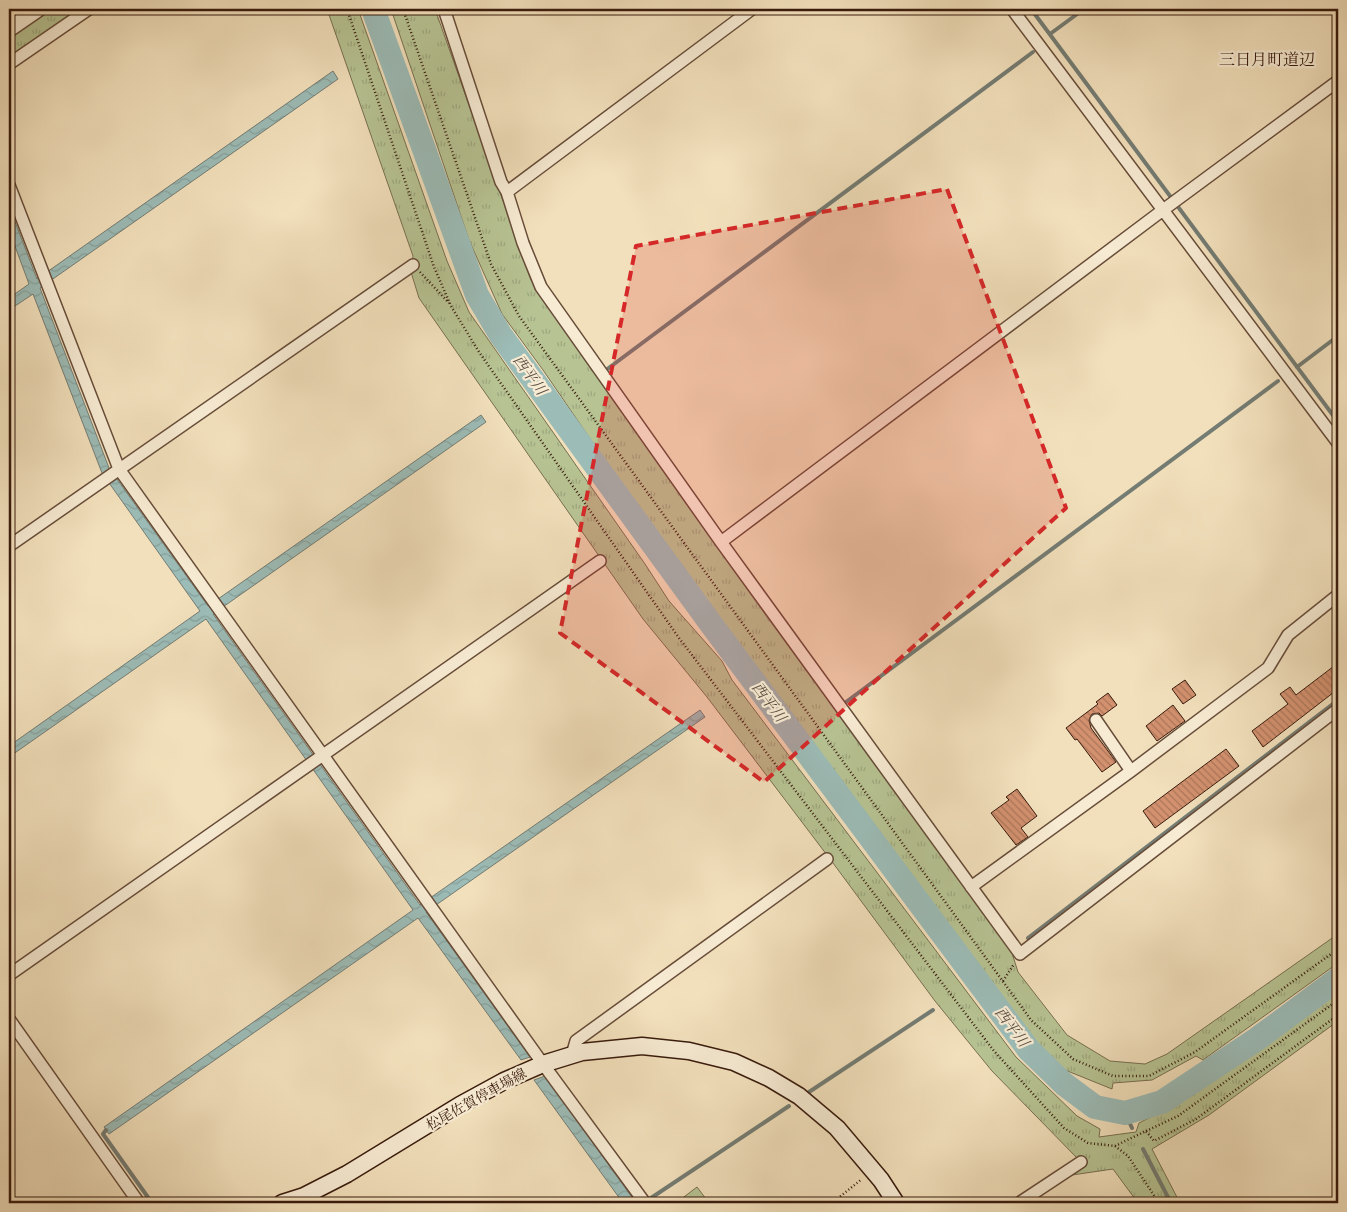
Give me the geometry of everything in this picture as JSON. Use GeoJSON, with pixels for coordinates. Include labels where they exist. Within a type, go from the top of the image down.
{"type":"FeatureCollection","features":[{"type":"Feature","properties":{"kind":"main road","name":"松尾佐賀停車場線"},"geometry":{"type":"LineString","coordinates":[[282,1203],[304,1196],[348,1174],[460,1105],[504,1081],[543,1064],[582,1052],[642,1046],[689,1051],[734,1062],[769,1078],[799,1096],[837,1128],[873,1171],[896,1203]]}},
{"type":"Feature","properties":{"kind":"street"},"geometry":{"type":"LineString","coordinates":[[9,29],[38,9]]}},
{"type":"Feature","properties":{"kind":"street"},"geometry":{"type":"LineString","coordinates":[[9,64],[89,9]]}},
{"type":"Feature","properties":{"kind":"street"},"geometry":{"type":"LineString","coordinates":[[444,9],[501,182],[507,192],[523,243],[541,287],[721,542],[1020,954],[1338,709]]}},
{"type":"Feature","properties":{"kind":"street"},"geometry":{"type":"LineString","coordinates":[[507,192],[752,9]]}},
{"type":"Feature","properties":{"kind":"street"},"geometry":{"type":"LineString","coordinates":[[1012,9],[1338,443]]}},
{"type":"Feature","properties":{"kind":"street"},"geometry":{"type":"LineString","coordinates":[[721,542],[1338,81]]}},
{"type":"Feature","properties":{"kind":"street"},"geometry":{"type":"LineString","coordinates":[[9,185],[119,469],[543,1064],[643,1201]]}},
{"type":"Feature","properties":{"kind":"street"},"geometry":{"type":"LineString","coordinates":[[9,546],[413,265]]}},
{"type":"Feature","properties":{"kind":"street"},"geometry":{"type":"LineString","coordinates":[[9,975],[600,561]]}},
{"type":"Feature","properties":{"kind":"street"},"geometry":{"type":"LineString","coordinates":[[971,887],[1131,771],[1268,668],[1288,635],[1338,595]]}},
{"type":"Feature","properties":{"kind":"street"},"geometry":{"type":"LineString","coordinates":[[1096,720],[1131,771]]}},
{"type":"Feature","properties":{"kind":"street"},"geometry":{"type":"LineString","coordinates":[[572,1055],[576,1041],[827,860]]}},
{"type":"Feature","properties":{"kind":"street"},"geometry":{"type":"LineString","coordinates":[[9,1019],[139,1203]]}},
{"type":"Feature","properties":{"kind":"street"},"geometry":{"type":"LineString","coordinates":[[1019,1203],[1081,1162]]}},
{"type":"Feature","properties":{"kind":"path"},"geometry":{"type":"LineString","coordinates":[[347,9],[434,267],[451,306],[485,360],[679,638],[994,1051],[1064,1128],[1088,1143],[1115,1146],[1128,1156],[1159,1203]]}},
{"type":"Feature","properties":{"kind":"path"},"geometry":{"type":"LineString","coordinates":[[413,265],[451,306]]}},
{"type":"Feature","properties":{"kind":"path"},"geometry":{"type":"LineString","coordinates":[[1003,981],[1020,954]]}},
{"type":"Feature","properties":{"kind":"path"},"geometry":{"type":"LineString","coordinates":[[1115,1146],[1178,1116],[1338,1000]]}},
{"type":"Feature","properties":{"kind":"path"},"geometry":{"type":"LineString","coordinates":[[1146,1131],[1154,1141],[1196,1119],[1338,1015]]}},
{"type":"Feature","properties":{"kind":"path"},"geometry":{"type":"LineString","coordinates":[[832,1203],[873,1171]]}},
{"type":"Feature","properties":{"kind":"highlighted area"},"geometry":{"type":"Polygon","coordinates":[[[947,189],[1066,508],[764,782],[560,633],[636,246],[947,189]]]}},
{"type":"Feature","properties":{"kind":"green space"},"geometry":{"type":"Polygon","coordinates":[[[9,9],[79,9],[9,57],[9,9]]]}},
{"type":"Feature","properties":{"kind":"green space"},"geometry":{"type":"Polygon","coordinates":[[[327,9],[358,9],[447,261],[469,312],[669,601],[722,661],[732,680],[1016,1057],[1077,1116],[1100,1129],[1099,1137],[1136,1132],[1139,1123],[1180,1102],[1338,988],[1338,1021],[1209,1115],[1152,1149],[1180,1203],[1138,1203],[1113,1169],[1072,1175],[1077,1158],[992,1071],[935,1001],[707,697],[643,619],[419,298],[411,272],[413,256],[327,9]]]}},
{"type":"Feature","properties":{"kind":"green space"},"geometry":{"type":"Polygon","coordinates":[[[391,9],[435,9],[531,280],[719,548],[1012,953],[1018,972],[1067,1035],[1110,1061],[1145,1064],[1167,1054],[1338,934],[1338,963],[1203,1060],[1196,1056],[1152,1080],[1113,1083],[1112,1089],[1065,1070],[1034,1040],[650,526],[543,370],[502,314],[469,240],[391,9]]]}},
{"type":"Feature","properties":{"kind":"green space"},"geometry":{"type":"Polygon","coordinates":[[[697,1187],[709,1203],[676,1203],[697,1187]]]}},
{"type":"Feature","properties":{"kind":"water"},"geometry":{"type":"Polygon","coordinates":[[[333,71],[338,79],[40,288],[109,468],[208,606],[481,415],[486,422],[213,614],[420,905],[700,710],[705,717],[426,912],[530,1057],[521,1060],[418,918],[109,1134],[104,1127],[413,910],[206,619],[9,757],[9,746],[200,611],[102,473],[33,294],[9,310],[9,298],[29,284],[9,230],[9,206],[37,279],[333,71]]]}},
{"type":"Feature","properties":{"kind":"water"},"geometry":{"type":"Polygon","coordinates":[[[545,1076],[636,1203],[623,1203],[534,1080],[545,1076]]]}},
{"type":"Feature","properties":{"kind":"building"},"geometry":{"type":"Polygon","coordinates":[[[1338,663],[1338,689],[1263,747],[1252,731],[1288,704],[1280,694],[1290,687],[1296,695],[1338,663]]]}},
{"type":"Feature","properties":{"kind":"building"},"geometry":{"type":"Polygon","coordinates":[[[1185,680],[1196,695],[1183,704],[1172,689],[1185,680]]]}},
{"type":"Feature","properties":{"kind":"building"},"geometry":{"type":"Polygon","coordinates":[[[1108,693],[1117,705],[1102,716],[1099,713],[1092,714],[1089,720],[1091,728],[1116,762],[1102,772],[1077,739],[1075,740],[1066,728],[1098,704],[1096,702],[1108,693]]]}},
{"type":"Feature","properties":{"kind":"building"},"geometry":{"type":"Polygon","coordinates":[[[1173,705],[1185,721],[1157,741],[1146,726],[1173,705]]]}},
{"type":"Feature","properties":{"kind":"building"},"geometry":{"type":"Polygon","coordinates":[[[1226,749],[1239,766],[1155,828],[1143,811],[1226,749]]]}},
{"type":"Feature","properties":{"kind":"building"},"geometry":{"type":"Polygon","coordinates":[[[1017,789],[1037,816],[1021,828],[1028,837],[1016,845],[991,813],[1009,800],[1006,797],[1017,789]]]}},
{"type":"Feature","properties":{"kind":"waterway","name":"西平川"},"geometry":{"type":"LineString","coordinates":[[373,9],[477,295],[500,334],[711,624],[1029,1050],[1064,1084],[1095,1107],[1125,1113],[1162,1102],[1257,1039],[1338,979]]}},
{"type":"Feature","properties":{"kind":"waterway"},"geometry":{"type":"LineString","coordinates":[[1031,9],[1338,422]]}},
{"type":"Feature","properties":{"kind":"waterway"},"geometry":{"type":"LineString","coordinates":[[1050,34],[1084,9]]}},
{"type":"Feature","properties":{"kind":"waterway"},"geometry":{"type":"LineString","coordinates":[[606,370],[1033,52]]}},
{"type":"Feature","properties":{"kind":"waterway"},"geometry":{"type":"LineString","coordinates":[[1297,367],[1338,336]]}},
{"type":"Feature","properties":{"kind":"waterway"},"geometry":{"type":"LineString","coordinates":[[846,702],[1278,381]]}},
{"type":"Feature","properties":{"kind":"waterway"},"geometry":{"type":"LineString","coordinates":[[1028,938],[1338,700]]}},
{"type":"Feature","properties":{"kind":"waterway"},"geometry":{"type":"LineString","coordinates":[[809,1092],[933,1010]]}},
{"type":"Feature","properties":{"kind":"waterway"},"geometry":{"type":"LineString","coordinates":[[645,1202],[789,1106]]}},
{"type":"Feature","properties":{"kind":"waterway"},"geometry":{"type":"LineString","coordinates":[[1125,1113],[1132,1128]]}},
{"type":"Feature","properties":{"kind":"waterway"},"geometry":{"type":"LineString","coordinates":[[106,1130],[103,1134],[152,1203]]}},
{"type":"Feature","properties":{"kind":"waterway"},"geometry":{"type":"LineString","coordinates":[[1143,1149],[1171,1203]]}},
{"type":"Feature","properties":{"kind":"district","name":"三日月町道辺"},"geometry":{"type":"Point","coordinates":[1267,59]}}]}
